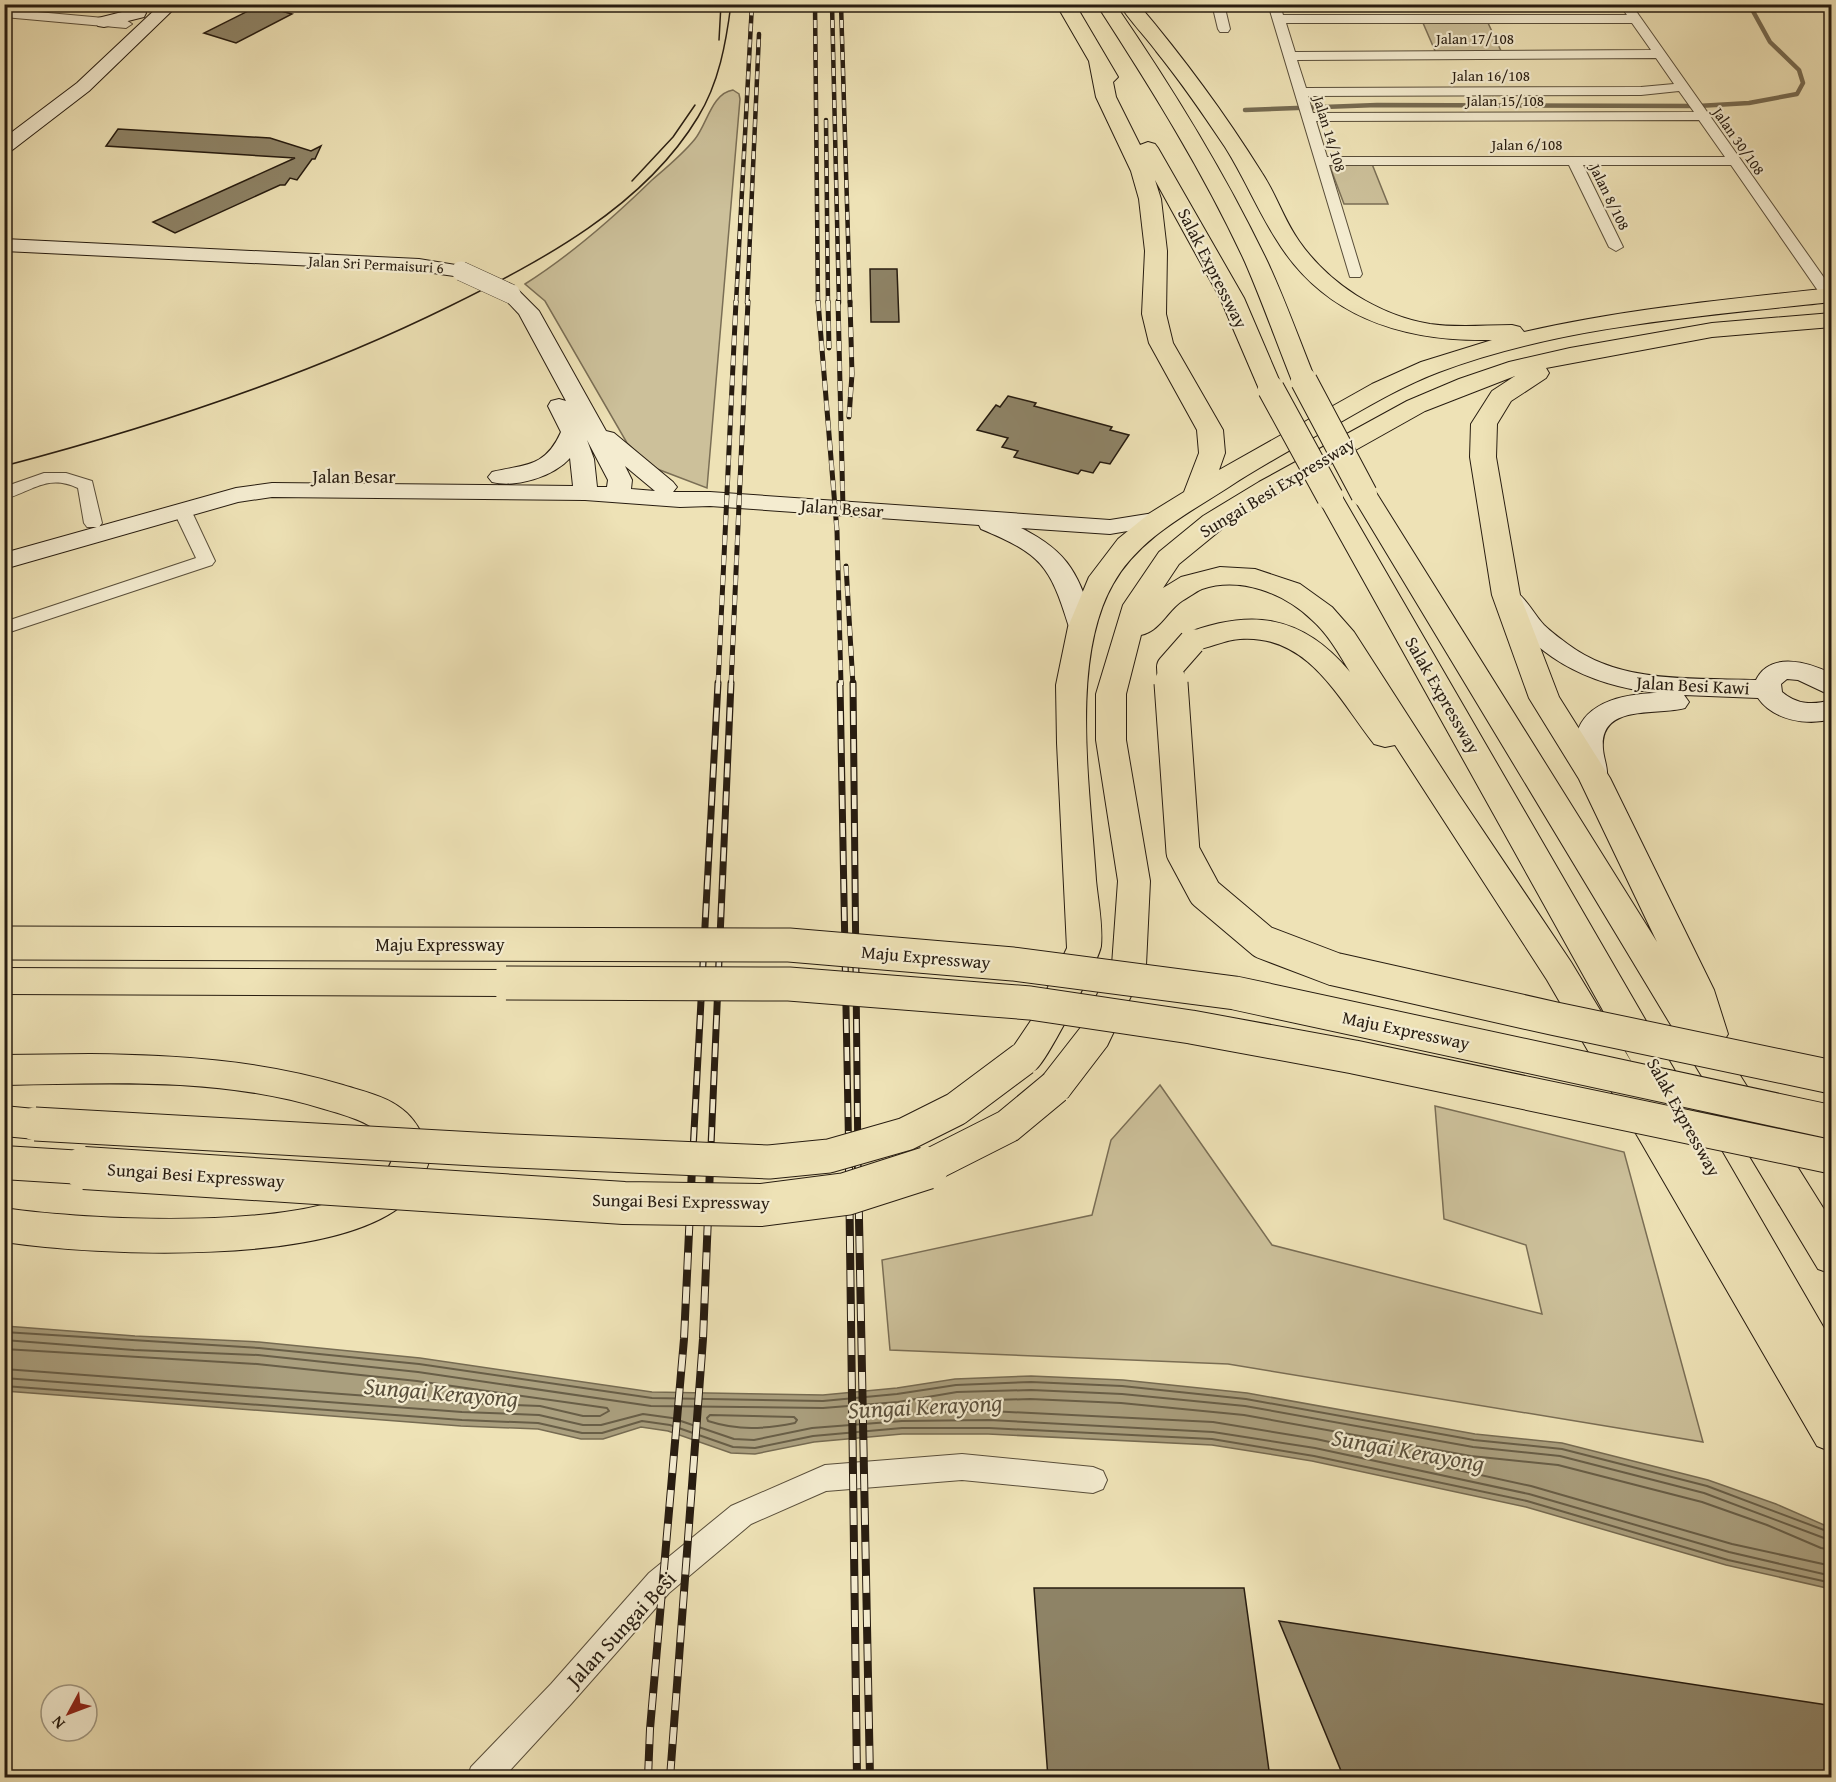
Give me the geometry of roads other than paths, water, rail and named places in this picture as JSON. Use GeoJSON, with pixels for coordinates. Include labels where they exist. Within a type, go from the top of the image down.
{"type":"FeatureCollection","features":[{"type":"Feature","properties":{"kind":"highway","name":"Salak Expressway"},"geometry":{"type":"LineString","coordinates":[[1065,4],[1232,298],[1271,389],[1330,497],[1631,1023],[1832,1381]]}},
{"type":"Feature","properties":{"kind":"highway","name":"Salak Expressway"},"geometry":{"type":"LineString","coordinates":[[1106,4],[1206,165],[1256,262],[1304,381],[1364,494],[1724,1077],[1832,1257]]}},
{"type":"Feature","properties":{"kind":"highway"},"geometry":{"type":"LineString","coordinates":[[1128,4],[1155,35],[1212,112],[1254,175],[1289,242],[1320,279],[1346,299],[1381,319],[1431,331],[1564,343]]}},
{"type":"Feature","properties":{"kind":"highway"},"geometry":{"type":"LineString","coordinates":[[1098,59],[1106,97],[1142,171],[1150,199],[1156,251],[1154,314],[1161,343],[1210,430],[1212,453],[1195,497]]}},
{"type":"Feature","properties":{"kind":"highway","name":"Sungai Besi Expressway"},"geometry":{"type":"LineString","coordinates":[[8,1163],[624,1203],[761,1205],[846,1194],[927,1168],[1008,1126],[1055,1087],[1094,1036],[1129,965],[1134,881],[1111,740],[1111,694],[1137,605],[1169,558],[1213,522],[1268,488],[1416,406],[1468,384],[1518,367],[1564,343],[1687,311],[1830,295]]}},
{"type":"Feature","properties":{"kind":"highway","name":"Sungai Besi Expressway"},"geometry":{"type":"LineString","coordinates":[[20,1122],[481,1150],[769,1162],[830,1156],[906,1134],[956,1109],[1023,1059],[1047,1024],[1084,948],[1071,743],[1071,686],[1082,627],[1099,583],[1128,545],[1160,519],[1238,469],[1381,389],[1430,367],[1495,346],[1564,343],[1832,320]]}},
{"type":"Feature","properties":{"kind":"highway"},"geometry":{"type":"LineString","coordinates":[[1564,343],[1501,396],[1484,424],[1483,457],[1506,595],[1544,698],[1594,778],[1697,990],[1724,1077]]}},
{"type":"Feature","properties":{"kind":"highway"},"geometry":{"type":"LineString","coordinates":[[1122,650],[1165,598],[1191,583],[1220,576],[1255,578],[1290,590],[1322,613],[1344,639],[1448,803],[1559,971],[1665,1146],[1832,1432]]}},
{"type":"Feature","properties":{"kind":"highway"},"geometry":{"type":"LineString","coordinates":[[1448,803],[1392,747],[1317,652],[1296,639],[1255,628],[1220,631],[1192,642],[1170,668],[1183,852],[1205,893],[1263,942],[1334,969],[1556,1019],[1832,1077]]}},
{"type":"Feature","properties":{"kind":"highway","name":"Maju Expressway"},"geometry":{"type":"LineString","coordinates":[[4,943],[789,945],[1013,964],[1235,993],[1832,1122]]}},
{"type":"Feature","properties":{"kind":"highway","name":"Maju Expressway"},"geometry":{"type":"LineString","coordinates":[[4,981],[789,984],[1030,1003],[1191,1026],[1354,1057],[1832,1157]]}},
{"type":"Feature","properties":{"kind":"highway"},"geometry":{"type":"LineString","coordinates":[[1631,1023],[1665,1146]]}},
{"type":"Feature","properties":{"kind":"highway"},"geometry":{"type":"LineString","coordinates":[[4,1070],[170,1070],[284,1084],[331,1095],[377,1112],[392,1121],[405,1136],[412,1154],[405,1173],[393,1192],[334,1218],[284,1229],[125,1236],[71,1234],[4,1225]]}},
{"type":"Feature","properties":{"kind":"street"},"geometry":{"type":"LineString","coordinates":[[4,21],[121,27],[171,4]]}},
{"type":"Feature","properties":{"kind":"street"},"geometry":{"type":"LineString","coordinates":[[1218,4],[1224,28]]}},
{"type":"Feature","properties":{"kind":"street","name":"Jalan 14/108"},"geometry":{"type":"LineString","coordinates":[[1274,4],[1355,274]]}},
{"type":"Feature","properties":{"kind":"street","name":"Jalan 30/108"},"geometry":{"type":"LineString","coordinates":[[1625,4],[1732,161],[1830,295]]}},
{"type":"Feature","properties":{"kind":"street"},"geometry":{"type":"LineString","coordinates":[[4,13],[121,27]]}},
{"type":"Feature","properties":{"kind":"street"},"geometry":{"type":"LineString","coordinates":[[1280,19],[1635,19]]}},
{"type":"Feature","properties":{"kind":"street"},"geometry":{"type":"LineString","coordinates":[[4,147],[83,87],[121,27]]}},
{"type":"Feature","properties":{"kind":"street","name":"Jalan 17/108"},"geometry":{"type":"LineString","coordinates":[[1291,56],[1659,54]]}},
{"type":"Feature","properties":{"kind":"street"},"geometry":{"type":"LineString","coordinates":[[4,132],[43,104],[87,60]]}},
{"type":"Feature","properties":{"kind":"street","name":"Jalan 16/108"},"geometry":{"type":"LineString","coordinates":[[1304,105],[1683,91]]}},
{"type":"Feature","properties":{"kind":"street","name":"Jalan 15/108"},"geometry":{"type":"LineString","coordinates":[[1304,105],[1700,115]]}},
{"type":"Feature","properties":{"kind":"street","name":"Jalan 6/108"},"geometry":{"type":"LineString","coordinates":[[1322,161],[1732,161]]}},
{"type":"Feature","properties":{"kind":"street","name":"Jalan 8/108"},"geometry":{"type":"LineString","coordinates":[[1574,161],[1616,247]]}},
{"type":"Feature","properties":{"kind":"street","name":"Jalan Sri Permaisuri 6"},"geometry":{"type":"LineString","coordinates":[[4,245],[419,265],[454,277],[502,298],[511,321],[619,487]]}},
{"type":"Feature","properties":{"kind":"street","name":"Jalan Sri Permaisuri 6"},"geometry":{"type":"LineString","coordinates":[[4,257],[454,277]]}},
{"type":"Feature","properties":{"kind":"street"},"geometry":{"type":"LineString","coordinates":[[500,477],[526,472],[557,460],[583,429],[665,487]]}},
{"type":"Feature","properties":{"kind":"street","name":"Jalan Sri Permaisuri 6"},"geometry":{"type":"LineString","coordinates":[[583,429],[586,485]]}},
{"type":"Feature","properties":{"kind":"street","name":"Jalan Besar"},"geometry":{"type":"LineString","coordinates":[[4,548],[243,481],[276,475],[500,477],[619,487],[665,487],[710,499]]}},
{"type":"Feature","properties":{"kind":"street"},"geometry":{"type":"LineString","coordinates":[[4,487],[28,481],[62,477],[78,480],[86,485],[93,523]]}},
{"type":"Feature","properties":{"kind":"street"},"geometry":{"type":"LineString","coordinates":[[4,494],[28,481]]}},
{"type":"Feature","properties":{"kind":"street","name":"Jalan Besar"},"geometry":{"type":"LineString","coordinates":[[4,561],[183,512],[236,495],[272,490],[586,485]]}},
{"type":"Feature","properties":{"kind":"street","name":"Jalan Besar"},"geometry":{"type":"LineString","coordinates":[[619,487],[680,500],[710,499],[973,518],[1110,526],[1160,519]]}},
{"type":"Feature","properties":{"kind":"street"},"geometry":{"type":"LineString","coordinates":[[4,628],[206,561],[183,512]]}},
{"type":"Feature","properties":{"kind":"street","name":"Jalan Besar"},"geometry":{"type":"LineString","coordinates":[[973,518],[1012,533],[1049,557],[1071,592],[1082,627]]}},
{"type":"Feature","properties":{"kind":"street","name":"Jalan Besi Kawi"},"geometry":{"type":"LineString","coordinates":[[1506,595],[1538,634],[1563,653],[1596,670],[1632,682],[1774,697],[1802,713],[1829,714]]}},
{"type":"Feature","properties":{"kind":"street","name":"Jalan Besi Kawi"},"geometry":{"type":"LineString","coordinates":[[1774,697],[1771,677],[1785,670],[1815,675],[1832,687]]}},
{"type":"Feature","properties":{"kind":"street","name":"Jalan Besi Kawi"},"geometry":{"type":"LineString","coordinates":[[1594,778],[1589,740],[1596,723],[1612,709],[1642,702],[1774,697]]}},
{"type":"Feature","properties":{"kind":"street","name":"Jalan Sungai Besi"},"geometry":{"type":"LineString","coordinates":[[482,1778],[561,1694],[659,1583],[741,1515],[825,1478],[962,1467],[1093,1480]]}},
{"type":"Feature","properties":{"kind":"water","name":"Sungai Kerayong"},"geometry":{"type":"Polygon","coordinates":[[[5,1326],[135,1336],[259,1342],[420,1358],[652,1392],[823,1395],[897,1388],[955,1379],[1031,1376],[1123,1380],[1247,1393],[1475,1434],[1562,1443],[1708,1480],[1776,1504],[1831,1528],[1831,1589],[1726,1565],[1526,1507],[1312,1461],[1212,1445],[988,1434],[902,1434],[814,1442],[755,1454],[731,1453],[668,1431],[641,1427],[603,1439],[581,1439],[538,1429],[461,1426],[5,1391],[5,1326]]]}},
{"type":"Feature","properties":{"kind":"waterway"},"geometry":{"type":"LineString","coordinates":[[1245,110],[1377,105],[1698,106],[1749,103],[1797,94],[1803,83],[1799,70],[1770,42],[1749,4]]}},
{"type":"Feature","properties":{"kind":"tram line"},"geometry":{"type":"LineString","coordinates":[[719,40],[721,4]]}},
{"type":"Feature","properties":{"kind":"tram line"},"geometry":{"type":"LineString","coordinates":[[4,466],[118,434],[287,377],[450,306],[554,250],[620,204],[676,149],[698,117],[716,77],[724,48],[731,4]]}},
{"type":"Feature","properties":{"kind":"tram line"},"geometry":{"type":"LineString","coordinates":[[632,181],[673,137],[695,105]]}},
{"type":"Feature","properties":{"kind":"railway"},"geometry":{"type":"LineString","coordinates":[[736,303],[752,4]]}},
{"type":"Feature","properties":{"kind":"railway"},"geometry":{"type":"LineString","coordinates":[[815,4],[818,303]]}},
{"type":"Feature","properties":{"kind":"railway"},"geometry":{"type":"LineString","coordinates":[[832,4],[839,303]]}},
{"type":"Feature","properties":{"kind":"railway"},"geometry":{"type":"LineString","coordinates":[[841,4],[850,303]]}},
{"type":"Feature","properties":{"kind":"railway"},"geometry":{"type":"LineString","coordinates":[[747,303],[759,34]]}},
{"type":"Feature","properties":{"kind":"railway"},"geometry":{"type":"LineString","coordinates":[[826,120],[828,303]]}},
{"type":"Feature","properties":{"kind":"railway"},"geometry":{"type":"LineString","coordinates":[[718,685],[736,301]]}},
{"type":"Feature","properties":{"kind":"railway"},"geometry":{"type":"LineString","coordinates":[[731,685],[748,301]]}},
{"type":"Feature","properties":{"kind":"railway"},"geometry":{"type":"LineString","coordinates":[[818,301],[837,531],[841,685]]}},
{"type":"Feature","properties":{"kind":"railway"},"geometry":{"type":"LineString","coordinates":[[828,301],[829,348]]}},
{"type":"Feature","properties":{"kind":"railway"},"geometry":{"type":"LineString","coordinates":[[838,301],[843,509]]}},
{"type":"Feature","properties":{"kind":"railway"},"geometry":{"type":"LineString","coordinates":[[849,417],[852,374],[850,301]]}},
{"type":"Feature","properties":{"kind":"railway"},"geometry":{"type":"LineString","coordinates":[[846,566],[853,685]]}},
{"type":"Feature","properties":{"kind":"railway"},"geometry":{"type":"LineString","coordinates":[[692,1169],[718,683]]}},
{"type":"Feature","properties":{"kind":"railway"},"geometry":{"type":"LineString","coordinates":[[710,1169],[731,683]]}},
{"type":"Feature","properties":{"kind":"railway"},"geometry":{"type":"LineString","coordinates":[[840,683],[849,1169]]}},
{"type":"Feature","properties":{"kind":"railway"},"geometry":{"type":"LineString","coordinates":[[853,683],[858,1169]]}},
{"type":"Feature","properties":{"kind":"railway"},"geometry":{"type":"LineString","coordinates":[[648,1778],[650,1729],[684,1339],[692,1168]]}},
{"type":"Feature","properties":{"kind":"railway"},"geometry":{"type":"LineString","coordinates":[[670,1778],[703,1339],[710,1168]]}},
{"type":"Feature","properties":{"kind":"railway"},"geometry":{"type":"LineString","coordinates":[[849,1168],[857,1778]]}},
{"type":"Feature","properties":{"kind":"railway"},"geometry":{"type":"LineString","coordinates":[[858,1168],[870,1778]]}}]}
